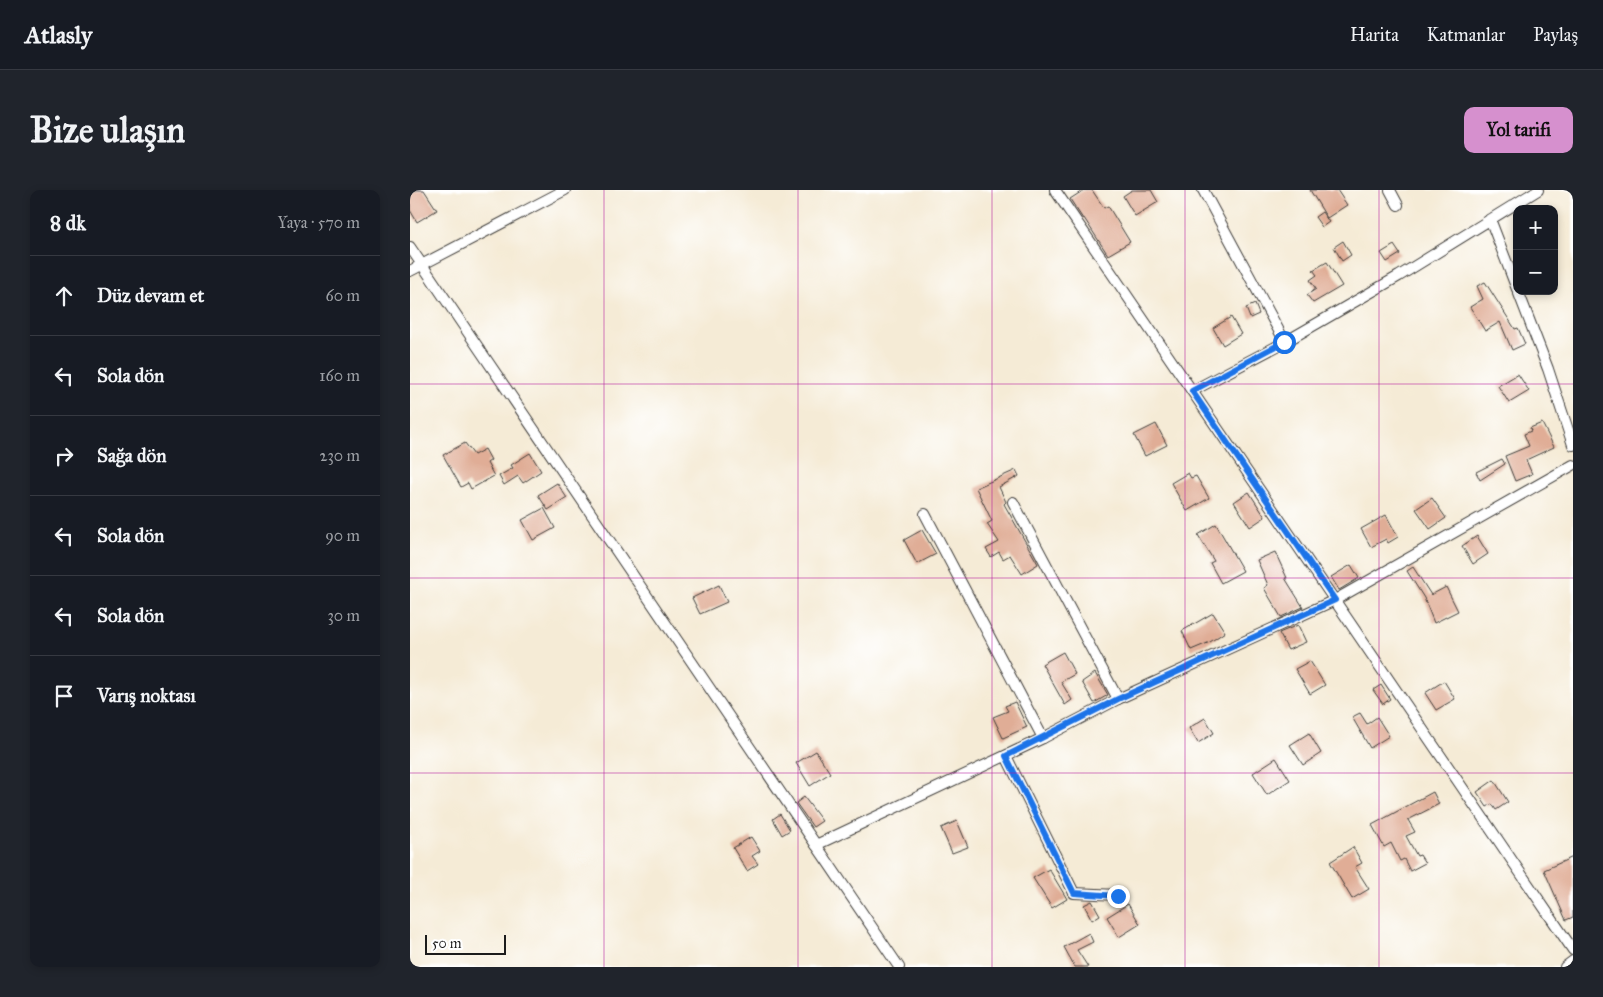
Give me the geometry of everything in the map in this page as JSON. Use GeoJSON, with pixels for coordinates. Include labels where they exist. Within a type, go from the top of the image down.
{"type":"FeatureCollection","features":[{"type":"Feature","properties":{"kind":"street"},"geometry":{"type":"LineString","coordinates":[[410,271],[565,190]]}},
{"type":"Feature","properties":{"kind":"street"},"geometry":{"type":"LineString","coordinates":[[1055,190],[1573,950]]}},
{"type":"Feature","properties":{"kind":"street"},"geometry":{"type":"LineString","coordinates":[[1203,190],[1284,342]]}},
{"type":"Feature","properties":{"kind":"street"},"geometry":{"type":"LineString","coordinates":[[1390,190],[1398,205]]}},
{"type":"Feature","properties":{"kind":"street"},"geometry":{"type":"LineString","coordinates":[[1192,391],[1284,342],[1399,276],[1538,190]]}},
{"type":"Feature","properties":{"kind":"street"},"geometry":{"type":"LineString","coordinates":[[1490,219],[1513,279]]}},
{"type":"Feature","properties":{"kind":"street"},"geometry":{"type":"LineString","coordinates":[[410,247],[899,967]]}},
{"type":"Feature","properties":{"kind":"street"},"geometry":{"type":"LineString","coordinates":[[1519,295],[1548,369],[1573,445]]}},
{"type":"Feature","properties":{"kind":"street"},"geometry":{"type":"LineString","coordinates":[[816,845],[1006,756],[1118,699],[1335,600],[1573,465]]}},
{"type":"Feature","properties":{"kind":"street"},"geometry":{"type":"LineString","coordinates":[[1013,502],[1118,699]]}},
{"type":"Feature","properties":{"kind":"street"},"geometry":{"type":"LineString","coordinates":[[925,514],[1043,738]]}},
{"type":"Feature","properties":{"kind":"street"},"geometry":{"type":"LineString","coordinates":[[1006,756],[1074,893],[1118,896]]}},
{"type":"Feature","properties":{"kind":"street"},"geometry":{"type":"LineString","coordinates":[[1565,967],[1573,962]]}},
{"type":"Feature","properties":{"kind":"building"},"geometry":{"type":"Polygon","coordinates":[[[417,190],[424,190],[437,210],[417,222],[410,210],[410,195],[417,190]]]}},
{"type":"Feature","properties":{"kind":"building"},"geometry":{"type":"Polygon","coordinates":[[[1084,190],[1092,190],[1104,208],[1108,206],[1130,242],[1108,255],[1070,199],[1084,190]]]}},
{"type":"Feature","properties":{"kind":"building"},"geometry":{"type":"Polygon","coordinates":[[[1132,190],[1151,190],[1158,202],[1135,216],[1123,196],[1132,190]]]}},
{"type":"Feature","properties":{"kind":"building"},"geometry":{"type":"Polygon","coordinates":[[[1310,190],[1337,190],[1347,205],[1327,218],[1310,190]]]}},
{"type":"Feature","properties":{"kind":"building"},"geometry":{"type":"Polygon","coordinates":[[[1322,212],[1329,222],[1322,227],[1315,217],[1322,212]]]}},
{"type":"Feature","properties":{"kind":"building"},"geometry":{"type":"Polygon","coordinates":[[[1343,241],[1351,255],[1342,261],[1334,247],[1343,241]]]}},
{"type":"Feature","properties":{"kind":"building"},"geometry":{"type":"Polygon","coordinates":[[[1394,245],[1400,254],[1387,262],[1381,253],[1394,245]]]}},
{"type":"Feature","properties":{"kind":"building"},"geometry":{"type":"Polygon","coordinates":[[[1327,262],[1342,286],[1313,303],[1307,295],[1316,289],[1310,280],[1317,275],[1313,270],[1327,262]]]}},
{"type":"Feature","properties":{"kind":"building"},"geometry":{"type":"Polygon","coordinates":[[[1485,282],[1515,329],[1518,328],[1525,344],[1512,350],[1500,322],[1485,331],[1470,307],[1483,299],[1477,286],[1485,282]]]}},
{"type":"Feature","properties":{"kind":"building"},"geometry":{"type":"Polygon","coordinates":[[[1255,304],[1259,314],[1250,318],[1246,308],[1255,304]]]}},
{"type":"Feature","properties":{"kind":"building"},"geometry":{"type":"Polygon","coordinates":[[[1231,317],[1241,334],[1223,345],[1213,328],[1231,317]]]}},
{"type":"Feature","properties":{"kind":"building"},"geometry":{"type":"Polygon","coordinates":[[[1518,374],[1529,391],[1509,403],[1498,386],[1518,374]]]}},
{"type":"Feature","properties":{"kind":"building"},"geometry":{"type":"Polygon","coordinates":[[[1542,423],[1554,447],[1526,460],[1532,474],[1515,481],[1505,456],[1529,446],[1524,434],[1531,431],[1530,428],[1542,423]]]}},
{"type":"Feature","properties":{"kind":"building"},"geometry":{"type":"Polygon","coordinates":[[[1156,424],[1167,445],[1145,456],[1134,435],[1156,424]]]}},
{"type":"Feature","properties":{"kind":"building"},"geometry":{"type":"Polygon","coordinates":[[[465,443],[474,455],[485,449],[491,460],[487,463],[494,476],[471,489],[468,483],[461,487],[443,455],[465,443]]]}},
{"type":"Feature","properties":{"kind":"building"},"geometry":{"type":"Polygon","coordinates":[[[530,453],[541,471],[523,483],[518,476],[504,485],[499,476],[513,468],[511,465],[530,453]]]}},
{"type":"Feature","properties":{"kind":"building"},"geometry":{"type":"Polygon","coordinates":[[[1502,459],[1505,464],[1480,480],[1476,472],[1502,459]]]}},
{"type":"Feature","properties":{"kind":"building"},"geometry":{"type":"Polygon","coordinates":[[[1016,470],[1019,476],[999,487],[1006,502],[1004,504],[1038,564],[1022,574],[1010,555],[1003,559],[999,552],[991,557],[986,549],[999,542],[987,524],[992,521],[976,488],[1016,470]]]}},
{"type":"Feature","properties":{"kind":"building"},"geometry":{"type":"Polygon","coordinates":[[[1188,473],[1191,478],[1196,476],[1209,498],[1187,511],[1171,483],[1188,473]]]}},
{"type":"Feature","properties":{"kind":"building"},"geometry":{"type":"Polygon","coordinates":[[[557,483],[567,498],[548,510],[538,495],[557,483]]]}},
{"type":"Feature","properties":{"kind":"building"},"geometry":{"type":"Polygon","coordinates":[[[1249,492],[1265,517],[1250,527],[1234,502],[1249,492]]]}},
{"type":"Feature","properties":{"kind":"building"},"geometry":{"type":"Polygon","coordinates":[[[1432,498],[1446,518],[1430,529],[1416,509],[1432,498]]]}},
{"type":"Feature","properties":{"kind":"building"},"geometry":{"type":"Polygon","coordinates":[[[544,508],[555,528],[533,540],[522,520],[544,508]]]}},
{"type":"Feature","properties":{"kind":"building"},"geometry":{"type":"Polygon","coordinates":[[[1386,515],[1398,537],[1388,543],[1386,539],[1371,547],[1361,529],[1386,515]]]}},
{"type":"Feature","properties":{"kind":"building"},"geometry":{"type":"Polygon","coordinates":[[[1216,524],[1243,571],[1221,583],[1210,563],[1214,561],[1198,535],[1216,524]]]}},
{"type":"Feature","properties":{"kind":"building"},"geometry":{"type":"Polygon","coordinates":[[[922,530],[936,554],[917,564],[904,540],[922,530]]]}},
{"type":"Feature","properties":{"kind":"building"},"geometry":{"type":"Polygon","coordinates":[[[1477,536],[1488,554],[1473,564],[1462,546],[1477,536]]]}},
{"type":"Feature","properties":{"kind":"building"},"geometry":{"type":"Polygon","coordinates":[[[1275,552],[1287,578],[1285,578],[1303,607],[1281,617],[1264,588],[1268,585],[1257,560],[1275,552]]]}},
{"type":"Feature","properties":{"kind":"building"},"geometry":{"type":"Polygon","coordinates":[[[1351,565],[1359,578],[1339,590],[1331,577],[1351,565]]]}},
{"type":"Feature","properties":{"kind":"building"},"geometry":{"type":"Polygon","coordinates":[[[1413,567],[1431,595],[1446,587],[1458,611],[1434,623],[1424,598],[1407,571],[1413,567]]]}},
{"type":"Feature","properties":{"kind":"building"},"geometry":{"type":"Polygon","coordinates":[[[719,585],[727,602],[700,614],[692,598],[719,585]]]}},
{"type":"Feature","properties":{"kind":"building"},"geometry":{"type":"Polygon","coordinates":[[[1213,613],[1225,632],[1210,642],[1191,650],[1182,631],[1213,613]]]}},
{"type":"Feature","properties":{"kind":"building"},"geometry":{"type":"Polygon","coordinates":[[[1298,625],[1306,642],[1288,650],[1279,633],[1298,625]]]}},
{"type":"Feature","properties":{"kind":"building"},"geometry":{"type":"Polygon","coordinates":[[[1063,652],[1075,674],[1061,682],[1072,700],[1065,705],[1042,664],[1063,652]]]}},
{"type":"Feature","properties":{"kind":"building"},"geometry":{"type":"Polygon","coordinates":[[[1310,661],[1325,685],[1310,694],[1295,669],[1310,661]]]}},
{"type":"Feature","properties":{"kind":"building"},"geometry":{"type":"Polygon","coordinates":[[[1095,673],[1108,695],[1094,703],[1082,682],[1095,673]]]}},
{"type":"Feature","properties":{"kind":"building"},"geometry":{"type":"Polygon","coordinates":[[[1444,681],[1455,699],[1436,710],[1425,693],[1444,681]]]}},
{"type":"Feature","properties":{"kind":"building"},"geometry":{"type":"Polygon","coordinates":[[[1381,685],[1390,699],[1383,704],[1373,690],[1381,685]]]}},
{"type":"Feature","properties":{"kind":"building"},"geometry":{"type":"Polygon","coordinates":[[[1015,702],[1027,727],[1003,738],[993,717],[1008,711],[1005,706],[1015,702]]]}},
{"type":"Feature","properties":{"kind":"building"},"geometry":{"type":"Polygon","coordinates":[[[1360,713],[1367,724],[1377,717],[1389,736],[1370,748],[1352,717],[1360,713]]]}},
{"type":"Feature","properties":{"kind":"building"},"geometry":{"type":"Polygon","coordinates":[[[1205,718],[1214,733],[1198,743],[1189,728],[1205,718]]]}},
{"type":"Feature","properties":{"kind":"building"},"geometry":{"type":"Polygon","coordinates":[[[1309,733],[1321,753],[1303,765],[1290,745],[1309,733]]]}},
{"type":"Feature","properties":{"kind":"building"},"geometry":{"type":"Polygon","coordinates":[[[816,751],[830,773],[810,786],[796,763],[816,751]]]}},
{"type":"Feature","properties":{"kind":"building"},"geometry":{"type":"Polygon","coordinates":[[[1276,758],[1290,780],[1267,795],[1253,773],[1276,758]]]}},
{"type":"Feature","properties":{"kind":"building"},"geometry":{"type":"Polygon","coordinates":[[[1494,780],[1508,802],[1496,810],[1492,804],[1487,807],[1477,792],[1494,780]]]}},
{"type":"Feature","properties":{"kind":"building"},"geometry":{"type":"Polygon","coordinates":[[[1433,792],[1439,804],[1408,820],[1415,832],[1406,836],[1417,856],[1420,855],[1425,863],[1410,871],[1404,859],[1400,861],[1391,843],[1384,847],[1372,825],[1433,792]]]}},
{"type":"Feature","properties":{"kind":"building"},"geometry":{"type":"Polygon","coordinates":[[[804,797],[822,821],[813,827],[796,803],[804,797]]]}},
{"type":"Feature","properties":{"kind":"building"},"geometry":{"type":"Polygon","coordinates":[[[780,814],[790,830],[782,835],[773,819],[780,814]]]}},
{"type":"Feature","properties":{"kind":"building"},"geometry":{"type":"Polygon","coordinates":[[[957,821],[968,847],[952,853],[941,828],[957,821]]]}},
{"type":"Feature","properties":{"kind":"building"},"geometry":{"type":"Polygon","coordinates":[[[751,837],[760,851],[752,856],[758,864],[747,871],[733,848],[751,837]]]}},
{"type":"Feature","properties":{"kind":"building"},"geometry":{"type":"Polygon","coordinates":[[[1353,847],[1362,863],[1355,867],[1369,889],[1352,899],[1330,862],[1353,847]]]}},
{"type":"Feature","properties":{"kind":"building"},"geometry":{"type":"Polygon","coordinates":[[[1573,857],[1573,917],[1566,920],[1544,870],[1573,857]]]}},
{"type":"Feature","properties":{"kind":"building"},"geometry":{"type":"Polygon","coordinates":[[[1049,869],[1067,899],[1052,908],[1033,878],[1049,869]]]}},
{"type":"Feature","properties":{"kind":"building"},"geometry":{"type":"Polygon","coordinates":[[[1092,901],[1100,915],[1092,920],[1084,905],[1092,901]]]}},
{"type":"Feature","properties":{"kind":"building"},"geometry":{"type":"Polygon","coordinates":[[[1128,904],[1140,924],[1119,937],[1107,917],[1128,904]]]}},
{"type":"Feature","properties":{"kind":"building"},"geometry":{"type":"Polygon","coordinates":[[[1089,933],[1093,942],[1077,950],[1088,967],[1075,967],[1064,947],[1089,933]]]}},
{"type":"Feature","properties":{"kind":"route"},"geometry":{"type":"LineString","coordinates":[[1118,896],[1074,893],[1006,756],[1118,699],[1335,600],[1192,391],[1284,342]]}}]}
